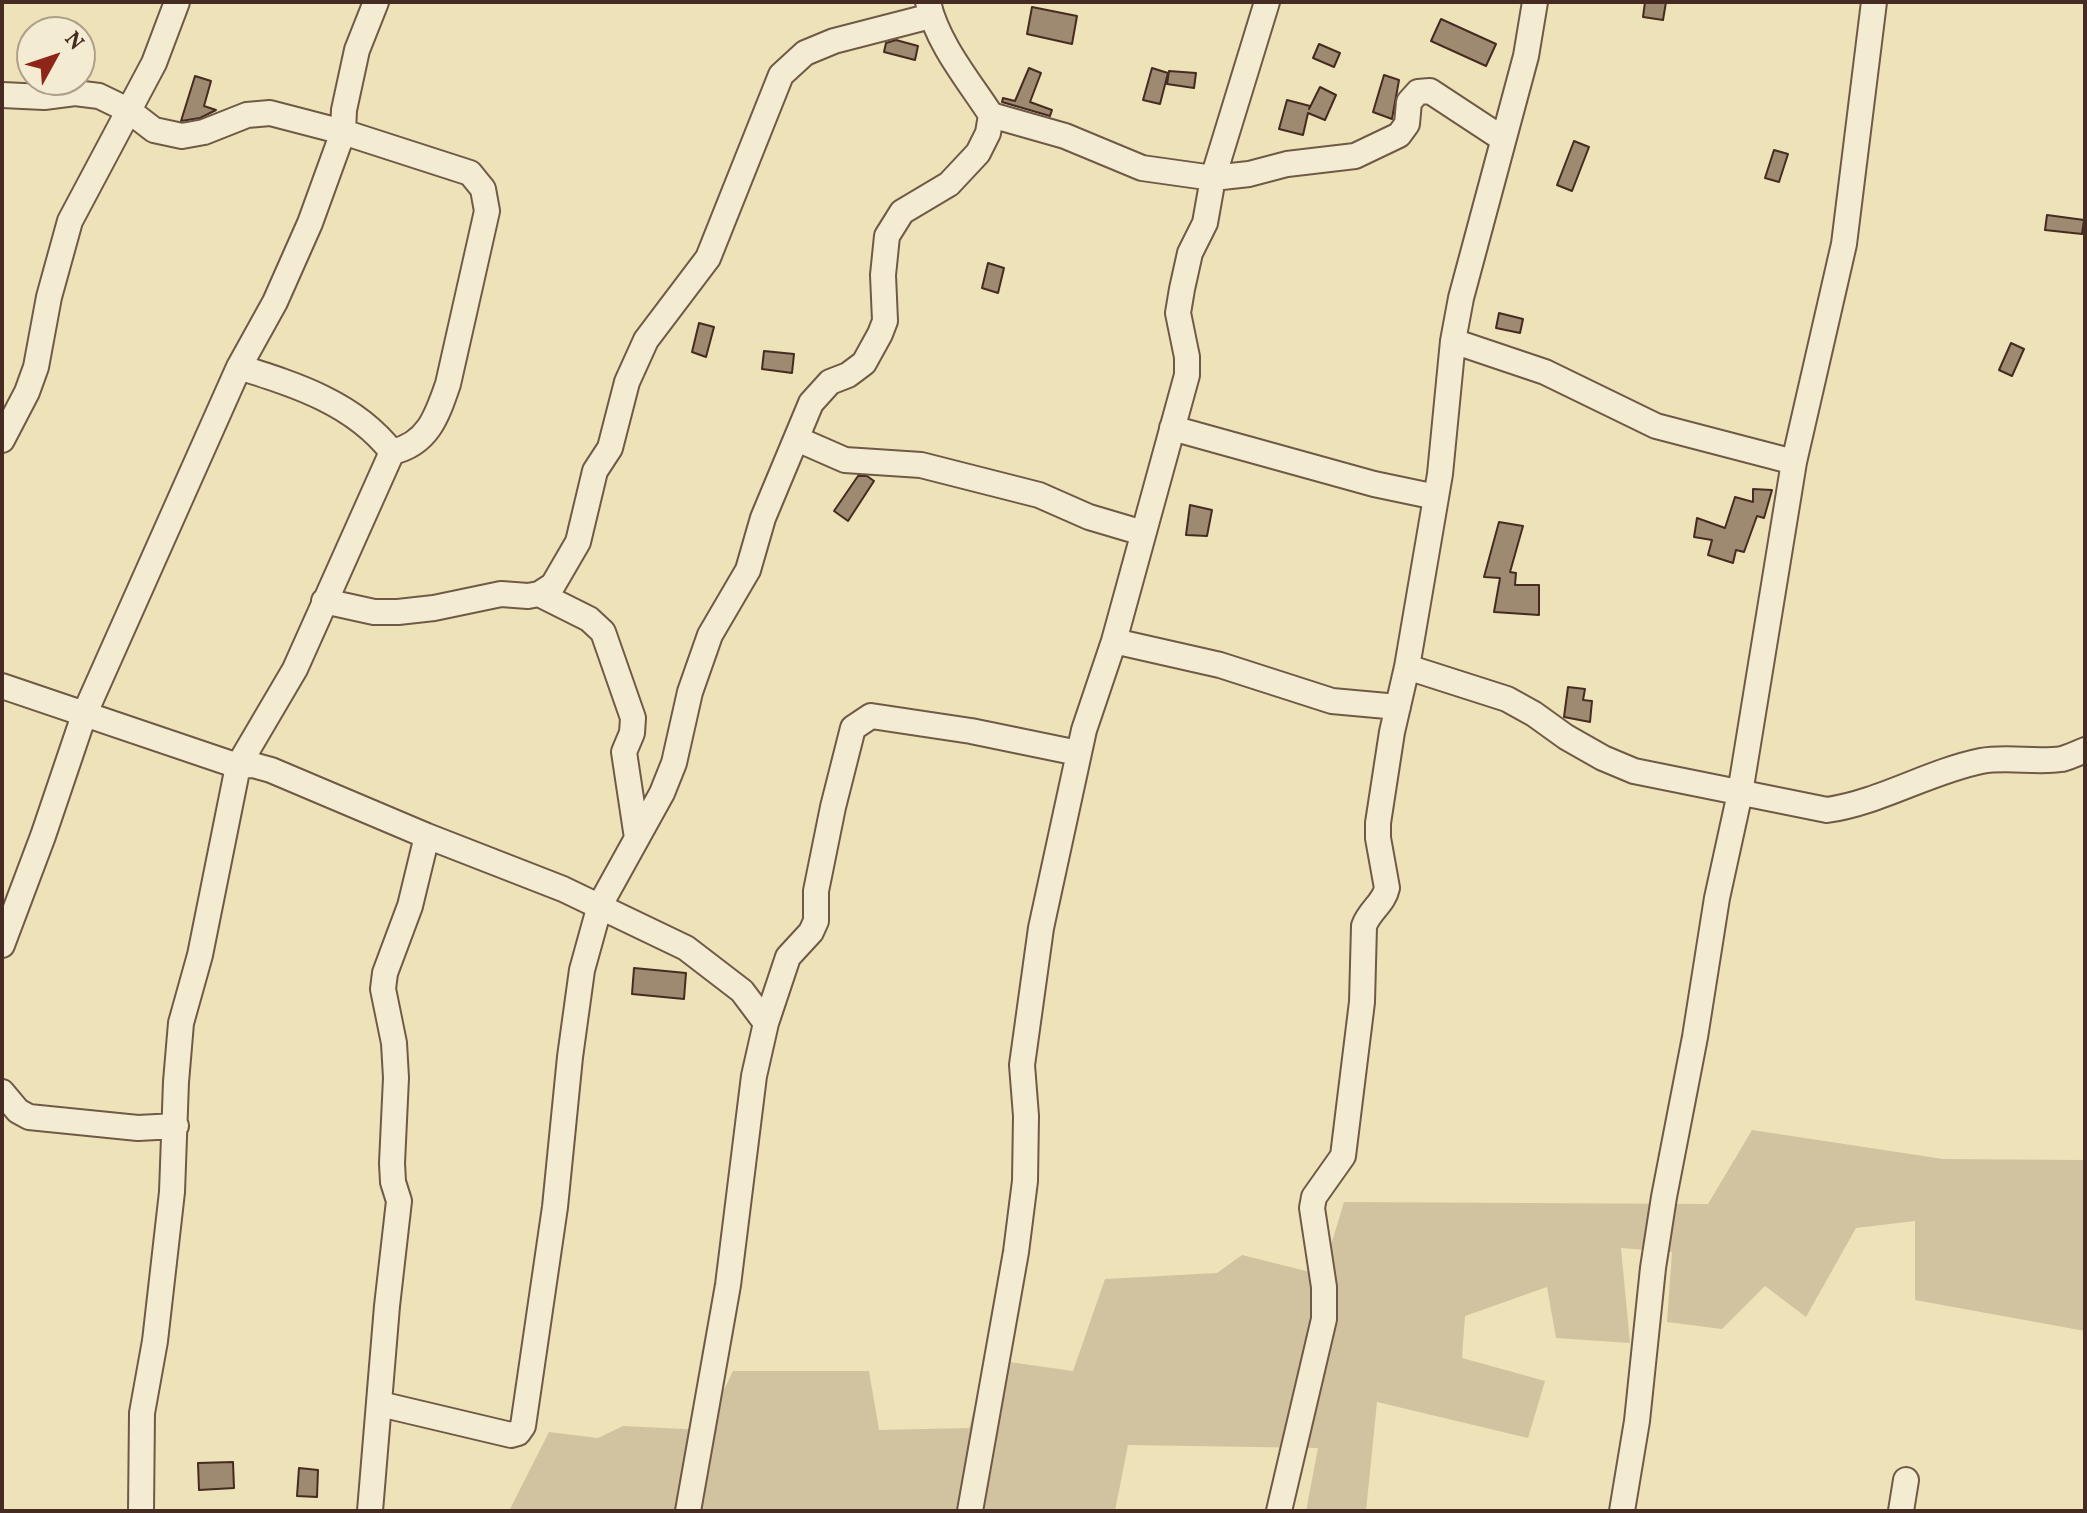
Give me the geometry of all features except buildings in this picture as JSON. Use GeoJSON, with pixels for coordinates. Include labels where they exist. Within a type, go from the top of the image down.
{"type":"FeatureCollection","features":[{"type":"Feature","properties":{"kind":"street"},"geometry":{"type":"LineString","coordinates":[[2,440],[36,367],[49,297],[70,221],[154,63],[177,2]]}},
{"type":"Feature","properties":{"kind":"street"},"geometry":{"type":"LineString","coordinates":[[2,945],[84,715],[239,367],[281,289],[310,223],[343,132],[344,110],[357,50],[376,2]]}},
{"type":"Feature","properties":{"kind":"street"},"geometry":{"type":"LineString","coordinates":[[970,1511],[1016,1252],[1025,1181],[1026,1116],[1022,1065],[1041,928],[1078,753],[1114,641],[1187,375],[1187,357],[1178,313],[1190,253],[1205,223],[1213,178],[1267,2]]}},
{"type":"Feature","properties":{"kind":"street"},"geometry":{"type":"LineString","coordinates":[[1279,1511],[1324,1319],[1324,1287],[1312,1208],[1314,1197],[1343,1156],[1362,1002],[1364,926],[1386,895],[1378,823],[1436,497],[1453,341],[1461,298],[1526,56],[1535,2]]}},
{"type":"Feature","properties":{"kind":"street"},"geometry":{"type":"LineString","coordinates":[[1622,1511],[1639,1406],[1653,1268],[1664,1197],[1695,1037],[1717,898],[1740,793],[1794,462],[1844,244],[1874,2]]}},
{"type":"Feature","properties":{"kind":"street"},"geometry":{"type":"LineString","coordinates":[[324,601],[374,612],[398,612],[501,594],[528,596],[539,594],[553,585],[578,542],[595,471],[610,448],[627,382],[646,340],[708,258],[781,75],[805,53],[930,9],[991,115],[988,133],[978,153],[949,184],[902,212],[887,236],[883,275],[885,321],[880,334],[864,363],[848,375],[830,382],[811,403],[763,518],[748,570],[710,635],[690,692],[674,763],[662,793],[600,905],[582,970],[555,1207],[523,1426],[511,1435],[380,1404]]}},
{"type":"Feature","properties":{"kind":"street"},"geometry":{"type":"LineString","coordinates":[[991,115],[1065,136],[1142,168],[1213,178],[1249,174],[1287,164],[1355,156],[1399,135],[1407,124],[1409,102],[1418,92],[1430,91],[1503,139]]}},
{"type":"Feature","properties":{"kind":"street"},"geometry":{"type":"LineString","coordinates":[[2,95],[44,97],[75,93],[99,96],[128,110],[154,130],[182,136],[204,132],[247,115],[270,113],[343,132],[470,173],[483,189],[487,211],[442,401],[418,442],[407,449],[392,452]]}},
{"type":"Feature","properties":{"kind":"street"},"geometry":{"type":"LineString","coordinates":[[1453,341],[1545,372],[1656,426],[1794,462]]}},
{"type":"Feature","properties":{"kind":"street"},"geometry":{"type":"LineString","coordinates":[[239,367],[300,387],[362,419],[392,452]]}},
{"type":"Feature","properties":{"kind":"street"},"geometry":{"type":"LineString","coordinates":[[1172,428],[1360,480],[1436,497]]}},
{"type":"Feature","properties":{"kind":"street"},"geometry":{"type":"LineString","coordinates":[[797,439],[845,460],[921,465],[1039,495],[1089,517],[1143,533]]}},
{"type":"Feature","properties":{"kind":"street"},"geometry":{"type":"LineString","coordinates":[[141,1511],[142,1413],[155,1341],[172,1192],[181,1023],[200,955],[238,766],[295,669],[392,452]]}},
{"type":"Feature","properties":{"kind":"street"},"geometry":{"type":"LineString","coordinates":[[539,594],[589,619],[603,632],[633,718],[632,733],[624,752],[637,838]]}},
{"type":"Feature","properties":{"kind":"street"},"geometry":{"type":"LineString","coordinates":[[1114,641],[1220,665],[1332,701],[1398,707]]}},
{"type":"Feature","properties":{"kind":"street"},"geometry":{"type":"LineString","coordinates":[[1407,667],[1507,699],[1603,758],[1634,771],[1827,810],[1856,806],[1979,761],[2003,758],[2063,759],[2085,750]]}},
{"type":"Feature","properties":{"kind":"street"},"geometry":{"type":"LineString","coordinates":[[2,686],[238,766],[253,765],[271,770],[600,905],[686,948],[742,991],[766,1023]]}},
{"type":"Feature","properties":{"kind":"street"},"geometry":{"type":"LineString","coordinates":[[688,1511],[728,1285],[754,1076],[766,1023],[788,957],[811,932],[816,921],[816,891],[853,728],[871,716],[971,731],[1078,753]]}},
{"type":"Feature","properties":{"kind":"street"},"geometry":{"type":"LineString","coordinates":[[370,1511],[399,1201],[393,1182],[392,1163],[396,1091],[394,1043],[383,989],[385,973],[410,906],[427,836]]}},
{"type":"Feature","properties":{"kind":"street"},"geometry":{"type":"LineString","coordinates":[[742,991],[781,980]]}},
{"type":"Feature","properties":{"kind":"street"},"geometry":{"type":"LineString","coordinates":[[2,1092],[18,1111],[29,1117],[138,1128],[176,1126]]}},
{"type":"Feature","properties":{"kind":"street"},"geometry":{"type":"LineString","coordinates":[[1901,1511],[1906,1480]]}},
{"type":"Feature","properties":{"kind":"shaded area"},"geometry":{"type":"Polygon","coordinates":[[[1752,1130],[1943,1159],[2085,1160],[2085,1331],[1915,1300],[1915,1221],[1856,1228],[1806,1317],[1765,1286],[1722,1329],[1667,1322],[1672,1252],[1621,1248],[1630,1343],[1556,1338],[1547,1287],[1465,1316],[1462,1358],[1545,1381],[1528,1438],[1377,1402],[1366,1511],[1306,1511],[1318,1448],[1128,1445],[1115,1511],[509,1511],[549,1432],[598,1438],[623,1426],[705,1430],[733,1371],[869,1371],[879,1430],[969,1428],[988,1359],[1073,1371],[1105,1279],[1217,1273],[1242,1255],[1322,1275],[1344,1202],[1708,1204],[1752,1130]]]}}]}
